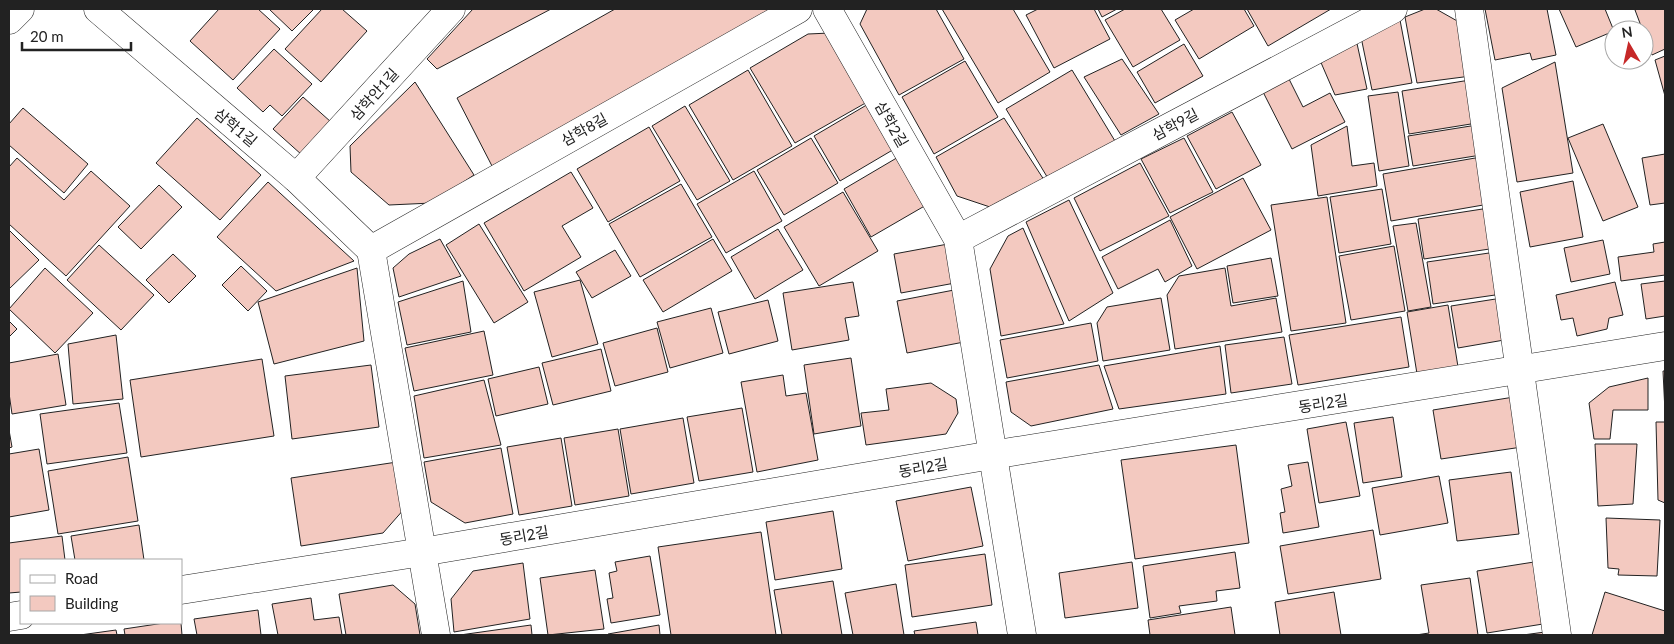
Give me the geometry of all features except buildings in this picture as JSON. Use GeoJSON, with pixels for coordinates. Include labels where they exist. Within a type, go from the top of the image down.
{"type":"FeatureCollection","features":[{"type":"Feature","properties":{"kind":"street"},"geometry":{"type":"LineString","coordinates":[[9,20],[20,9]]}},
{"type":"Feature","properties":{"kind":"street","name":"삼학1길"},"geometry":{"type":"LineString","coordinates":[[98,9],[296,178],[371,250]]}},
{"type":"Feature","properties":{"kind":"street","name":"삼학안1길"},"geometry":{"type":"LineString","coordinates":[[296,178],[451,9]]}},
{"type":"Feature","properties":{"kind":"street","name":"삼학8길"},"geometry":{"type":"LineString","coordinates":[[371,250],[798,9]]}},
{"type":"Feature","properties":{"kind":"street","name":"삼학2길"},"geometry":{"type":"LineString","coordinates":[[826,9],[958,239]]}},
{"type":"Feature","properties":{"kind":"street","name":"삼학9길"},"geometry":{"type":"LineString","coordinates":[[958,239],[1393,9]]}},
{"type":"Feature","properties":{"kind":"street"},"geometry":{"type":"LineString","coordinates":[[1469,9],[1522,371],[1557,635]]}},
{"type":"Feature","properties":{"kind":"street"},"geometry":{"type":"LineString","coordinates":[[958,239],[1022,635]]}},
{"type":"Feature","properties":{"kind":"street"},"geometry":{"type":"LineString","coordinates":[[371,250],[436,635]]}},
{"type":"Feature","properties":{"kind":"street","name":"동리2길"},"geometry":{"type":"LineString","coordinates":[[182,590],[422,552],[992,455],[1522,371],[1665,346]]}}]}
